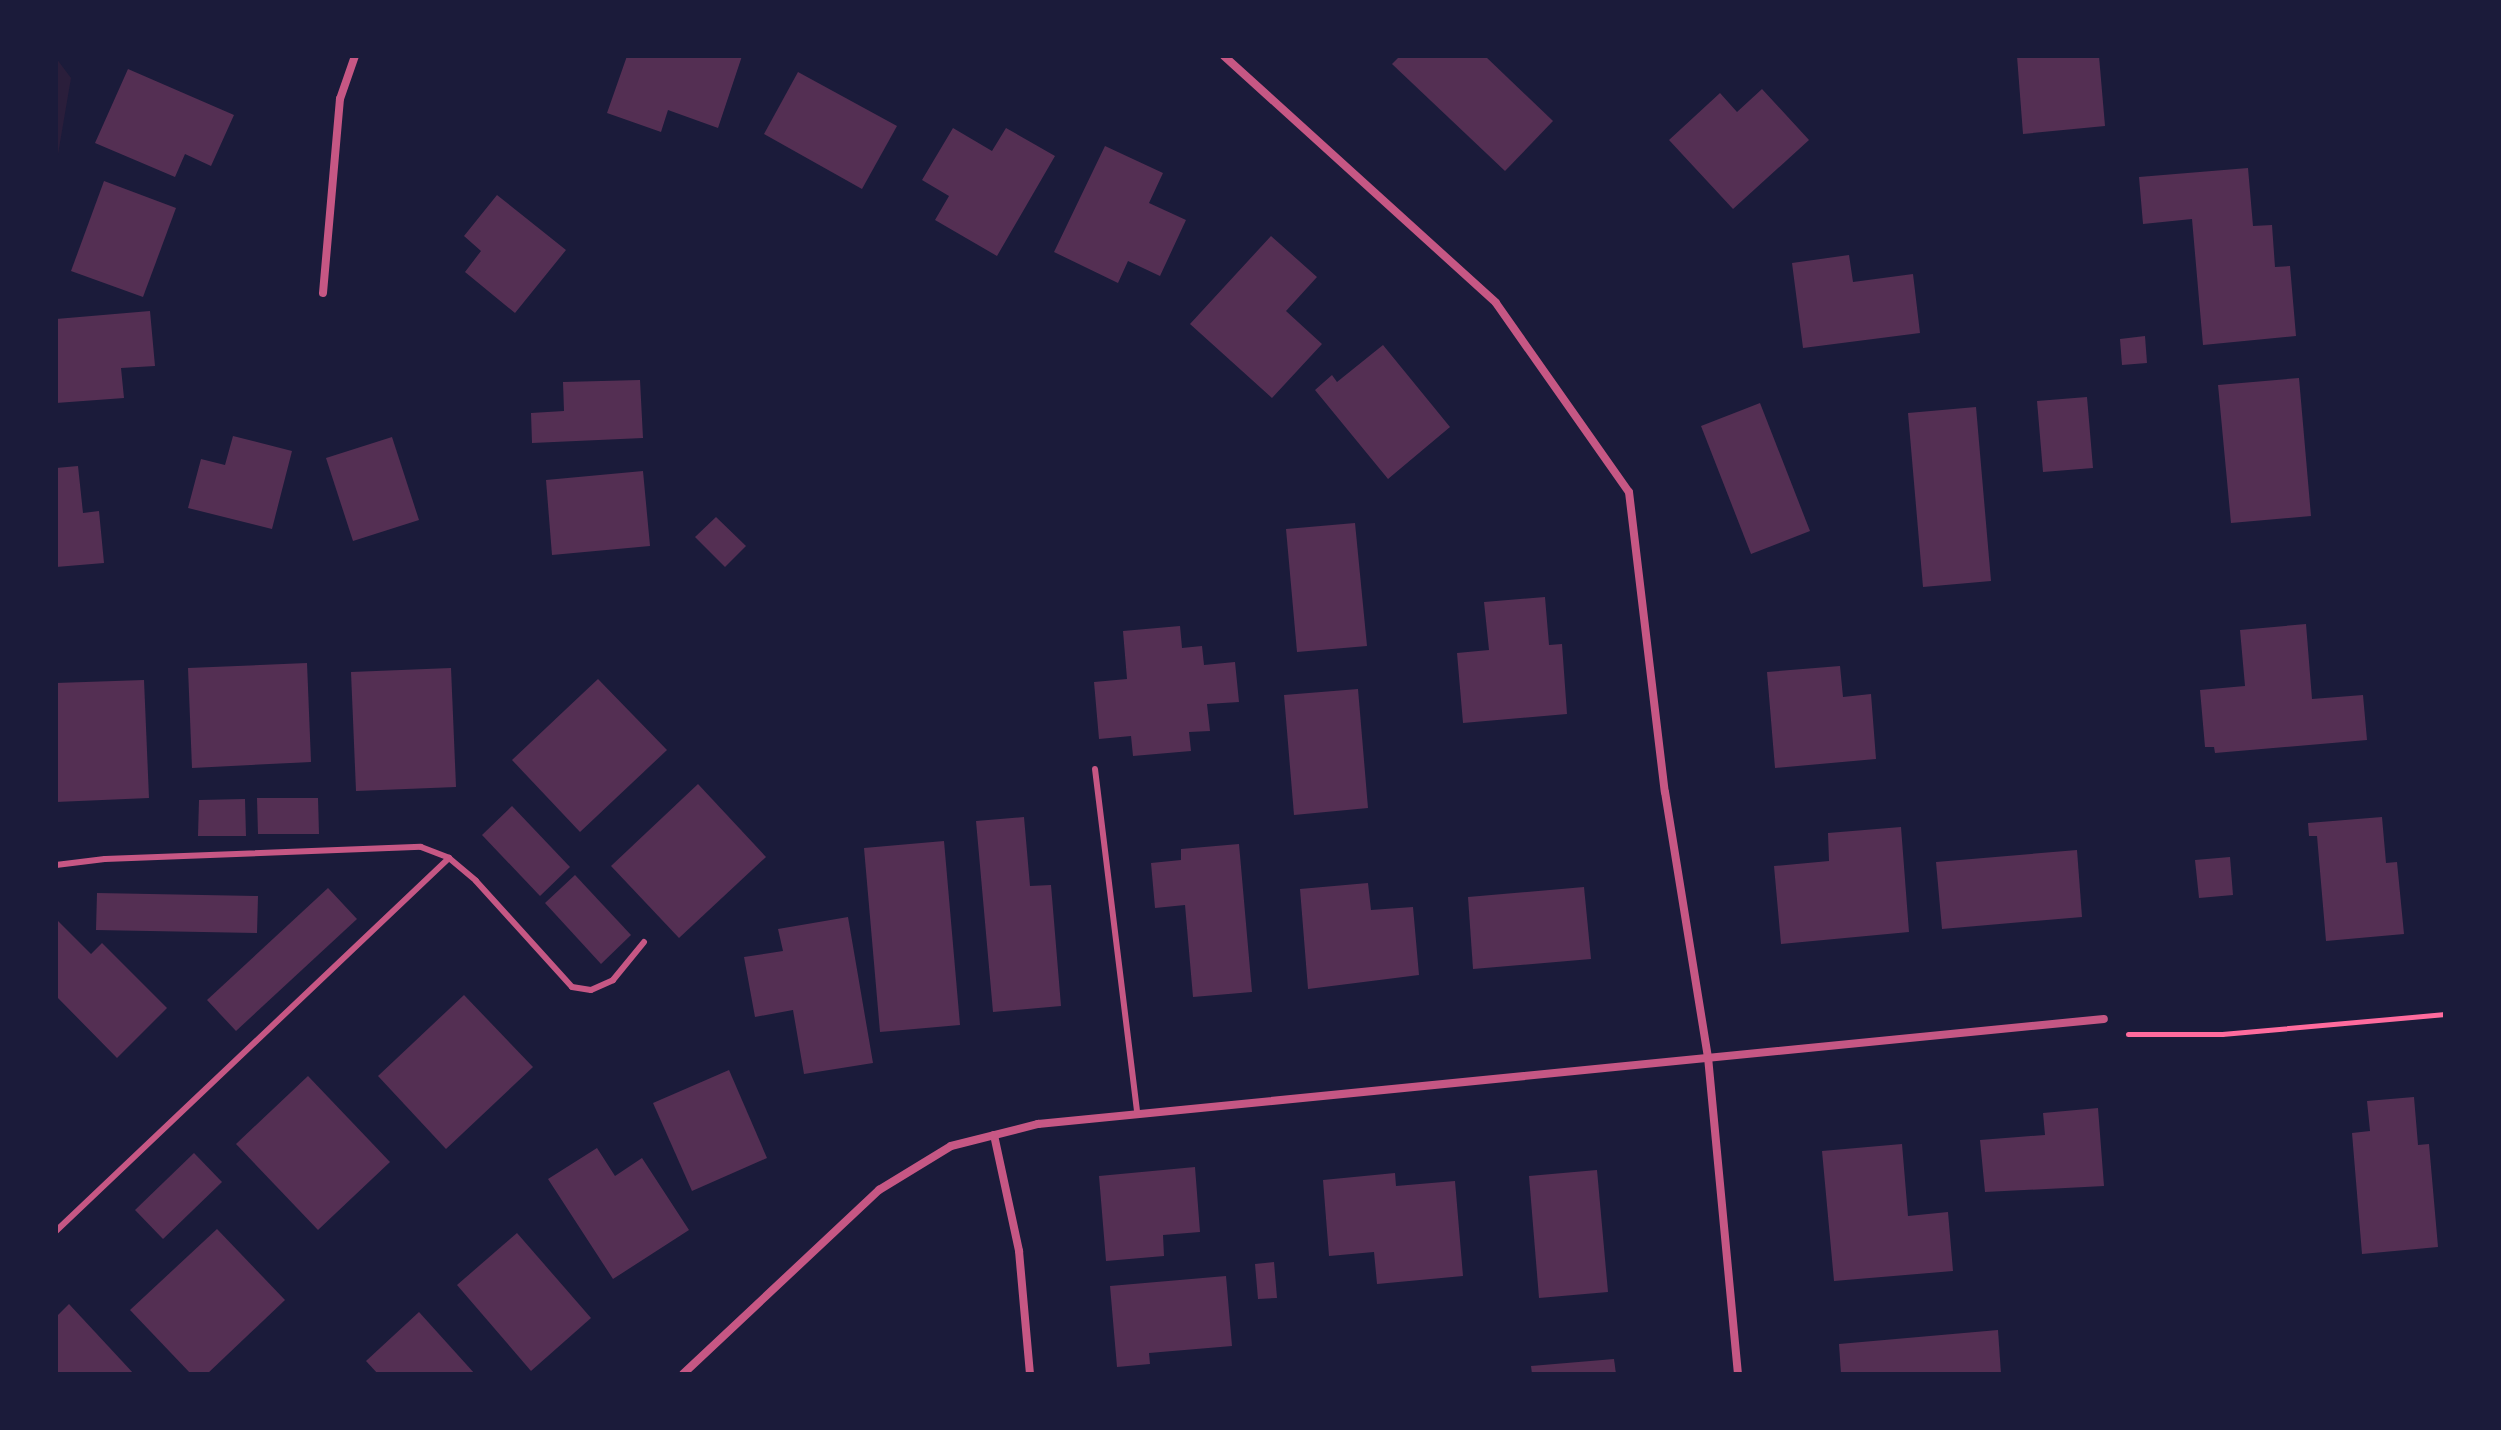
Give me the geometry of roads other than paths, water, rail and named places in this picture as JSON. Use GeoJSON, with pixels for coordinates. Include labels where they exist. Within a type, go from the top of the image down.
{"type":"FeatureCollection","features":[{"type":"Feature","properties":{"kind":"street"},"geometry":{"type":"LineString","coordinates":[[323,293],[340,99],[355,56]]}},
{"type":"Feature","properties":{"kind":"street"},"geometry":{"type":"LineString","coordinates":[[1224,56],[1496,303],[1629,492],[1665,792],[1708,1057],[1738,1374]]}},
{"type":"Feature","properties":{"kind":"street"},"geometry":{"type":"LineString","coordinates":[[683,1374],[879,1190],[951,1146],[994,1135],[1137,1110],[2104,1019]]}},
{"type":"Feature","properties":{"kind":"street"},"geometry":{"type":"LineString","coordinates":[[994,1135],[1019,1251],[1030,1374]]}},
{"type":"Feature","properties":{"kind":"lane"},"geometry":{"type":"LineString","coordinates":[[1095,769],[1137,1110]]}},
{"type":"Feature","properties":{"kind":"lane"},"geometry":{"type":"LineString","coordinates":[[56,865],[105,859],[421,847],[449,858],[476,881],[572,987],[591,990],[613,980],[644,942]]}},
{"type":"Feature","properties":{"kind":"lane"},"geometry":{"type":"LineString","coordinates":[[56,1231],[449,858]]}}]}
